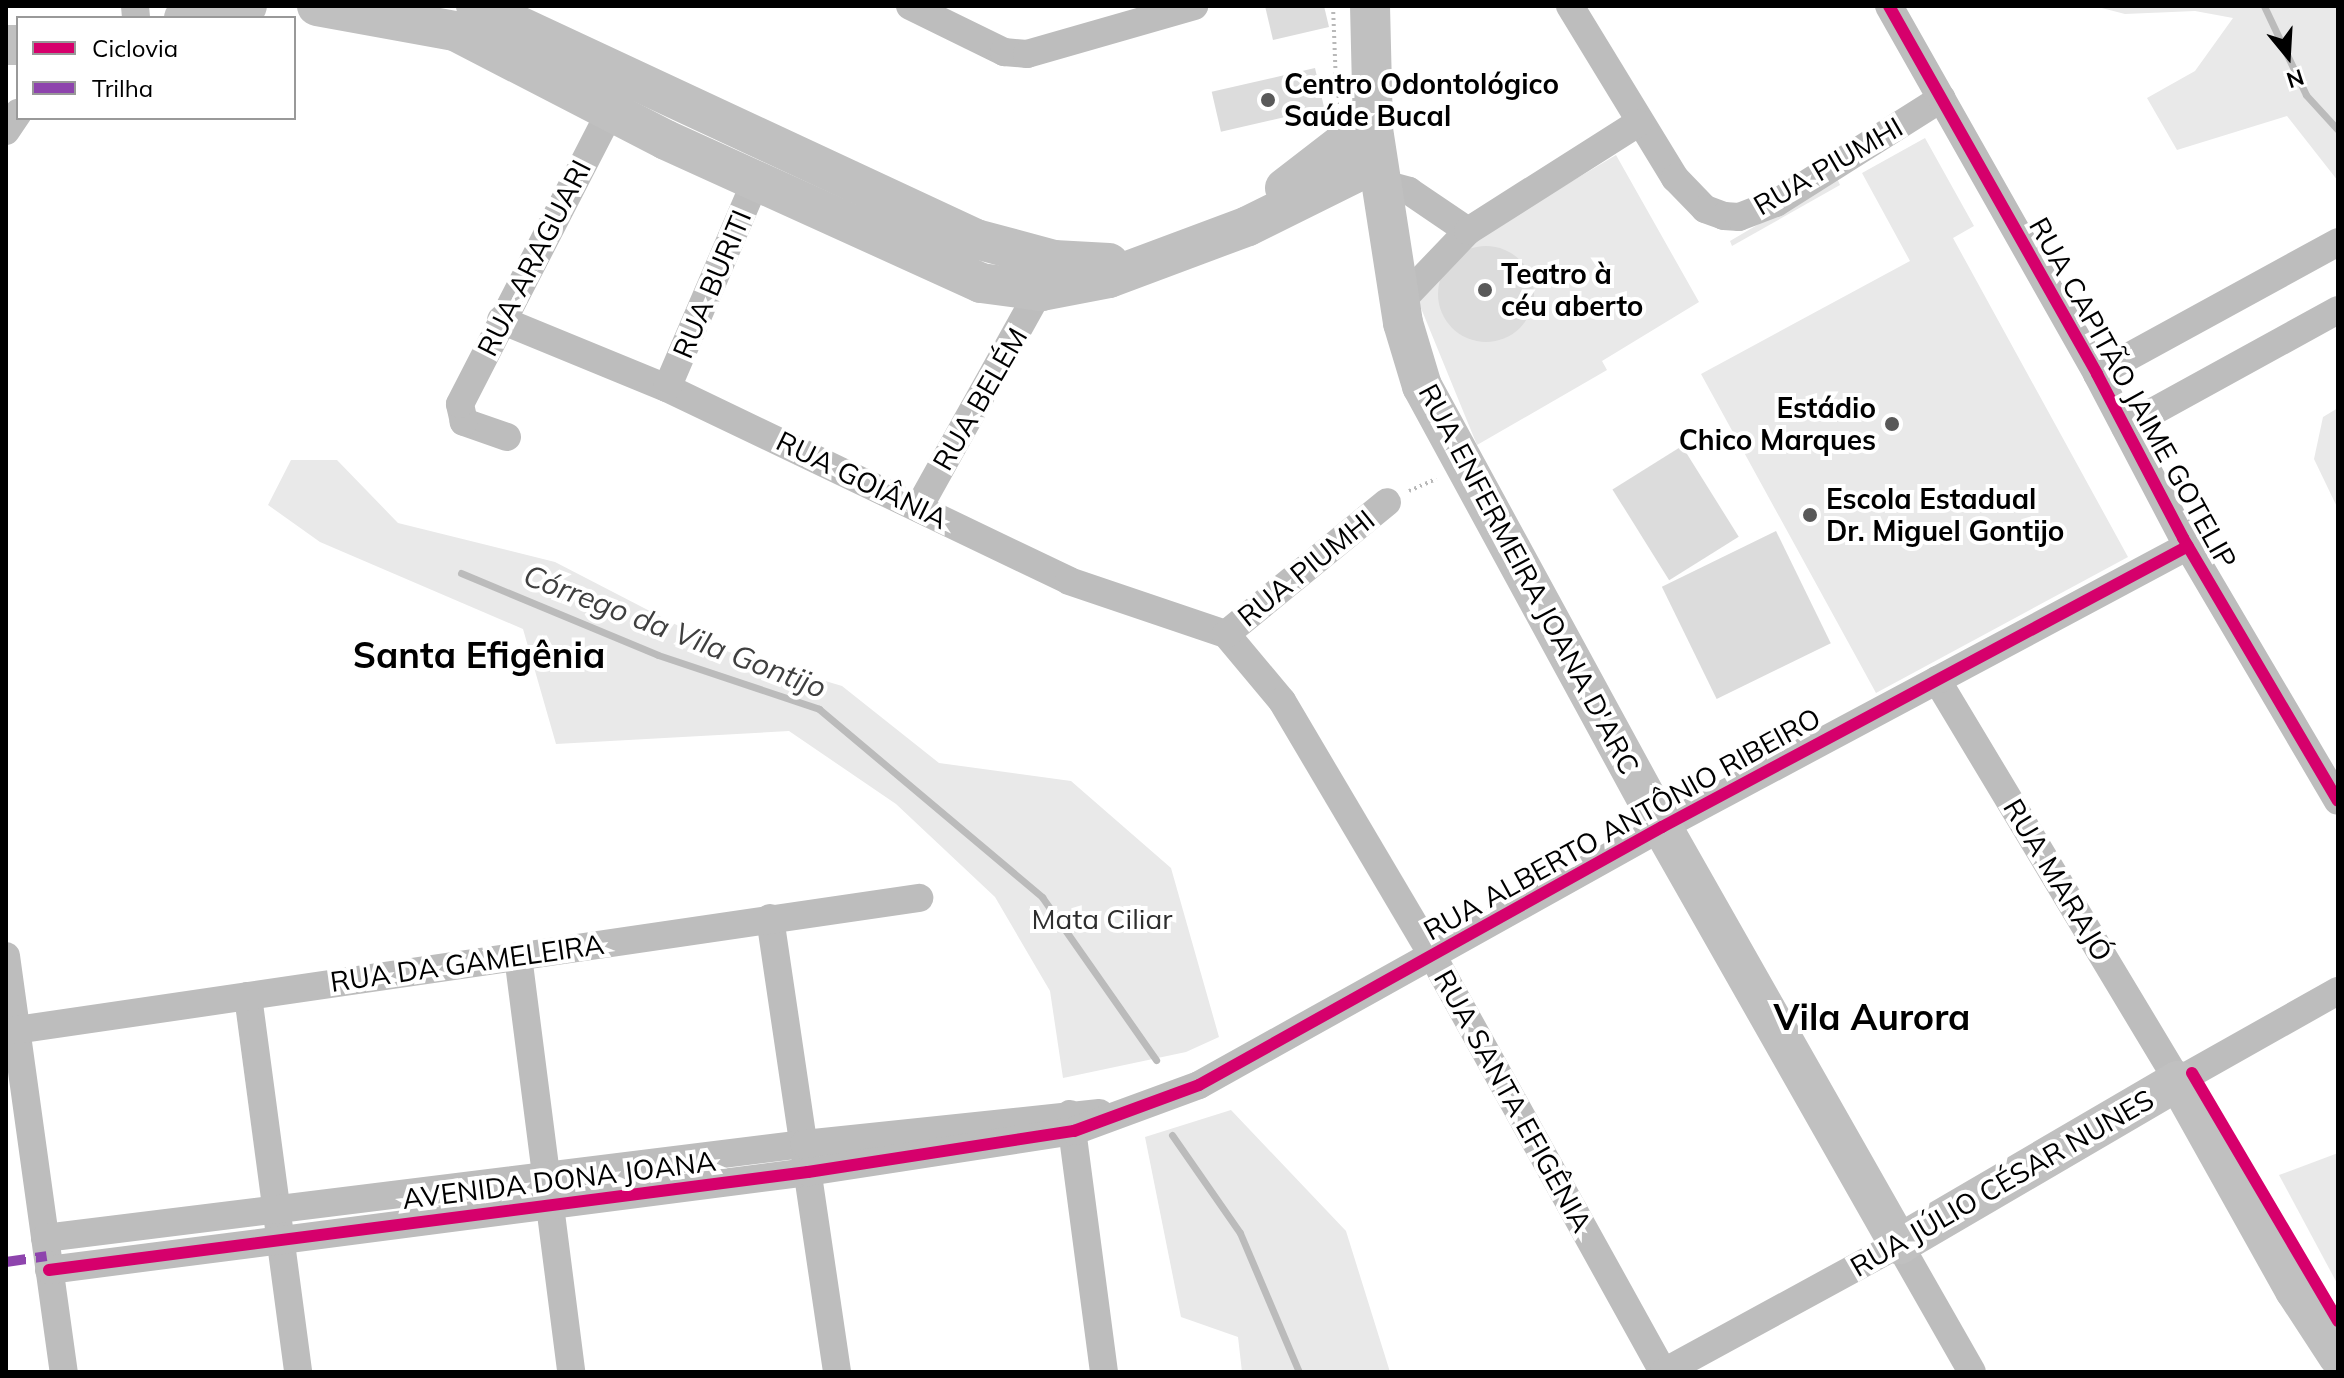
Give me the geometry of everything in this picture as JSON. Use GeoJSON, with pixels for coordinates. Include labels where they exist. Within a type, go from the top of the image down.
{"type":"FeatureCollection","features":[{"type":"Feature","properties":{"kind":"main road"},"geometry":{"type":"LineString","coordinates":[[194,16],[247,6]]}},
{"type":"Feature","properties":{"kind":"main road"},"geometry":{"type":"LineString","coordinates":[[317,6],[465,14],[976,239],[1047,276]]}},
{"type":"Feature","properties":{"kind":"main road","name":"RUA ENFERMEIRA JOANA D'ARC"},"geometry":{"type":"LineString","coordinates":[[1370,6],[1368,154],[1401,301],[1409,353],[1422,386],[1662,827],[1899,1244]]}},
{"type":"Feature","properties":{"kind":"main road"},"geometry":{"type":"LineString","coordinates":[[465,14],[610,112],[947,270],[981,283],[1047,276],[1109,263],[1142,262],[1368,154]]}},
{"type":"Feature","properties":{"kind":"main road"},"geometry":{"type":"LineString","coordinates":[[2178,1081],[2295,1290],[2338,1356]]}},
{"type":"Feature","properties":{"kind":"main road","name":"RUA JÚLIO CÉSAR NUNES"},"geometry":{"type":"LineString","coordinates":[[1899,1244],[2178,1081]]}},
{"type":"Feature","properties":{"kind":"street"},"geometry":{"type":"LineString","coordinates":[[910,6],[1004,52],[1027,54],[1194,6]]}},
{"type":"Feature","properties":{"kind":"street"},"geometry":{"type":"LineString","coordinates":[[1401,301],[1468,231],[1638,123],[1570,6]]}},
{"type":"Feature","properties":{"kind":"street","name":"RUA CAPITÃO JAIME GOTELIP"},"geometry":{"type":"LineString","coordinates":[[1889,6],[2097,374],[2188,546],[2338,801]]}},
{"type":"Feature","properties":{"kind":"street","name":"RUA PIUMHI"},"geometry":{"type":"LineString","coordinates":[[1638,123],[1675,178],[1705,209],[1739,217],[1776,203],[1942,98]]}},
{"type":"Feature","properties":{"kind":"street","name":"RUA ARAGUARI"},"geometry":{"type":"LineString","coordinates":[[507,437],[464,422],[460,404],[610,112]]}},
{"type":"Feature","properties":{"kind":"street"},"geometry":{"type":"LineString","coordinates":[[1368,154],[1409,191],[1468,231]]}},
{"type":"Feature","properties":{"kind":"street","name":"RUA BURITI"},"geometry":{"type":"LineString","coordinates":[[667,388],[756,180]]}},
{"type":"Feature","properties":{"kind":"street"},"geometry":{"type":"LineString","coordinates":[[2097,374],[2338,242]]}},
{"type":"Feature","properties":{"kind":"street","name":"RUA BELÉM"},"geometry":{"type":"LineString","coordinates":[[919,507],[1047,276]]}},
{"type":"Feature","properties":{"kind":"street"},"geometry":{"type":"LineString","coordinates":[[2125,427],[2338,310]]}},
{"type":"Feature","properties":{"kind":"street","name":"RUA GOIÂNIA"},"geometry":{"type":"LineString","coordinates":[[501,320],[667,388],[1069,581],[1226,634]]}},
{"type":"Feature","properties":{"kind":"street","name":"RUA PIUMHI"},"geometry":{"type":"LineString","coordinates":[[1226,634],[1387,502]]}},
{"type":"Feature","properties":{"kind":"street","name":"RUA ALBERTO ANTÔNIO RIBEIRO"},"geometry":{"type":"LineString","coordinates":[[1072,1122],[1115,1113],[1199,1085],[1662,827],[2188,546]]}},
{"type":"Feature","properties":{"kind":"street","name":"RUA SANTA EFIGÊNIA"},"geometry":{"type":"LineString","coordinates":[[1226,634],[1282,701],[1432,955],[1664,1372]]}},
{"type":"Feature","properties":{"kind":"street","name":"RUA MARAJÓ"},"geometry":{"type":"LineString","coordinates":[[1937,680],[2178,1081]]}},
{"type":"Feature","properties":{"kind":"street","name":"RUA DA GAMELEIRA"},"geometry":{"type":"LineString","coordinates":[[16,1030],[919,898]]}},
{"type":"Feature","properties":{"kind":"street"},"geometry":{"type":"LineString","coordinates":[[770,918],[837,1372]]}},
{"type":"Feature","properties":{"kind":"street"},"geometry":{"type":"LineString","coordinates":[[6,956],[64,1372]]}},
{"type":"Feature","properties":{"kind":"street"},"geometry":{"type":"LineString","coordinates":[[518,956],[571,1372]]}},
{"type":"Feature","properties":{"kind":"street","name":"RUA JÚLIO CÉSAR NUNES"},"geometry":{"type":"LineString","coordinates":[[2178,1081],[2338,991]]}},
{"type":"Feature","properties":{"kind":"street"},"geometry":{"type":"LineString","coordinates":[[248,996],[298,1372]]}},
{"type":"Feature","properties":{"kind":"street"},"geometry":{"type":"LineString","coordinates":[[1072,1122],[1104,1372]]}},
{"type":"Feature","properties":{"kind":"street","name":"AVENIDA DONA JOANA"},"geometry":{"type":"LineString","coordinates":[[45,1238],[804,1144],[1072,1122]]}},
{"type":"Feature","properties":{"kind":"street","name":"AVENIDA DONA JOANA"},"geometry":{"type":"LineString","coordinates":[[49,1270],[808,1172],[1072,1122]]}},
{"type":"Feature","properties":{"kind":"street","name":"RUA JÚLIO CÉSAR NUNES"},"geometry":{"type":"LineString","coordinates":[[1664,1372],[1899,1244]]}},
{"type":"Feature","properties":{"kind":"street","name":"RUA ENFERMEIRA JOANA D'ARC"},"geometry":{"type":"LineString","coordinates":[[1899,1244],[1972,1372]]}},
{"type":"Feature","properties":{"kind":"path"},"geometry":{"type":"LineString","coordinates":[[1333,6],[1335,104],[1368,154]]}},
{"type":"Feature","properties":{"kind":"green space"},"geometry":{"type":"Polygon","coordinates":[[[2094,6],[2338,6],[2338,181],[2287,116],[2177,150],[2147,98],[2195,71],[2233,18],[2195,11],[2125,14],[2094,6]]]}},
{"type":"Feature","properties":{"kind":"green space","name":"Estádio Chico Marques"},"geometry":{"type":"Polygon","coordinates":[[[1925,138],[1974,226],[1953,238],[2128,557],[1876,693],[1701,374],[1910,261],[1862,173],[1925,138]]]}},
{"type":"Feature","properties":{"kind":"green space"},"geometry":{"type":"Polygon","coordinates":[[[1616,155],[1699,302],[1602,361],[1607,370],[1477,445],[1416,296],[1448,255],[1616,155]]]}},
{"type":"Feature","properties":{"kind":"green space"},"geometry":{"type":"Polygon","coordinates":[[[1837,178],[1840,185],[1732,246],[1730,241],[1837,178]]]}},
{"type":"Feature","properties":{"kind":"green space"},"geometry":{"type":"Polygon","coordinates":[[[2338,408],[2338,509],[2314,459],[2323,417],[2338,408]]]}},
{"type":"Feature","properties":{"kind":"green space","name":"Mata Ciliar"},"geometry":{"type":"Polygon","coordinates":[[[291,460],[337,460],[398,523],[555,562],[729,652],[842,686],[939,763],[1071,781],[1171,868],[1219,1037],[1186,1052],[1063,1078],[1050,991],[995,897],[896,804],[789,731],[556,744],[523,629],[320,542],[268,505],[291,460]]]}},
{"type":"Feature","properties":{"kind":"green space"},"geometry":{"type":"Polygon","coordinates":[[[1231,1110],[1346,1231],[1390,1372],[1242,1372],[1238,1337],[1181,1317],[1145,1137],[1231,1110]]]}},
{"type":"Feature","properties":{"kind":"green space"},"geometry":{"type":"Polygon","coordinates":[[[2338,1153],[2338,1285],[2279,1175],[2338,1153]]]}},
{"type":"Feature","properties":{"kind":"building"},"geometry":{"type":"Polygon","coordinates":[[[1265,6],[1324,6],[1329,27],[1273,40],[1265,6]]]}},
{"type":"Feature","properties":{"kind":"building","name":"Centro Odontológico Saúde Bucal"},"geometry":{"type":"Polygon","coordinates":[[[1315,68],[1324,108],[1221,132],[1212,92],[1315,68]]]}},
{"type":"Feature","properties":{"kind":"building","name":"Teatro à céu aberto"},"geometry":{"type":"Polygon","coordinates":[[[1486,246],[1504,249],[1520,260],[1531,276],[1534,294],[1531,312],[1520,328],[1504,339],[1486,342],[1468,339],[1452,328],[1441,312],[1438,294],[1441,276],[1452,260],[1468,249],[1486,246]]]}},
{"type":"Feature","properties":{"kind":"building"},"geometry":{"type":"Polygon","coordinates":[[[1682,446],[1739,537],[1669,580],[1612,489],[1682,446]]]}},
{"type":"Feature","properties":{"kind":"building"},"geometry":{"type":"Polygon","coordinates":[[[1776,531],[1831,643],[1717,699],[1662,587],[1776,531]]]}},
{"type":"Feature","properties":{"kind":"waterway"},"geometry":{"type":"LineString","coordinates":[[2264,6],[2306,95],[2338,130]]}},
{"type":"Feature","properties":{"kind":"waterway","name":"Córrego da Vila Gontijo"},"geometry":{"type":"LineString","coordinates":[[461,573],[658,655],[819,709],[1042,897],[1156,1060]]}},
{"type":"Feature","properties":{"kind":"waterway","name":"Córrego da Vila Gontijo"},"geometry":{"type":"LineString","coordinates":[[1172,1135],[1240,1233],[1299,1372]]}},
{"type":"Feature","properties":{"kind":"marked path"},"geometry":{"type":"LineString","coordinates":[[6,1262],[47,1256]]}},
{"type":"Feature","properties":{"kind":"cycle path"},"geometry":{"type":"LineString","coordinates":[[1889,6],[2097,374],[2183,538],[2338,801]]}},
{"type":"Feature","properties":{"kind":"cycle path"},"geometry":{"type":"LineString","coordinates":[[49,1270],[808,1172],[1074,1131],[1199,1085],[1662,827],[2188,546]]}},
{"type":"Feature","properties":{"kind":"cycle path"},"geometry":{"type":"LineString","coordinates":[[2192,1073],[2338,1321]]}},
{"type":"Feature","properties":{"kind":"place","name":"Centro Odontológico Saúde Bucal"},"geometry":{"type":"Point","coordinates":[1268,100]}},
{"type":"Feature","properties":{"kind":"place","name":"Teatro à céu aberto"},"geometry":{"type":"Point","coordinates":[1485,290]}},
{"type":"Feature","properties":{"kind":"place","name":"Estádio Chico Marques"},"geometry":{"type":"Point","coordinates":[1892,424]}},
{"type":"Feature","properties":{"kind":"place","name":"Escola Estadual Dr. Miguel Gontijo"},"geometry":{"type":"Point","coordinates":[1810,515]}},
{"type":"Feature","properties":{"kind":"district","name":"Santa Efigênia"},"geometry":{"type":"Point","coordinates":[479,655]}},
{"type":"Feature","properties":{"kind":"district","name":"Vila Aurora"},"geometry":{"type":"Point","coordinates":[1872,1017]}}]}
